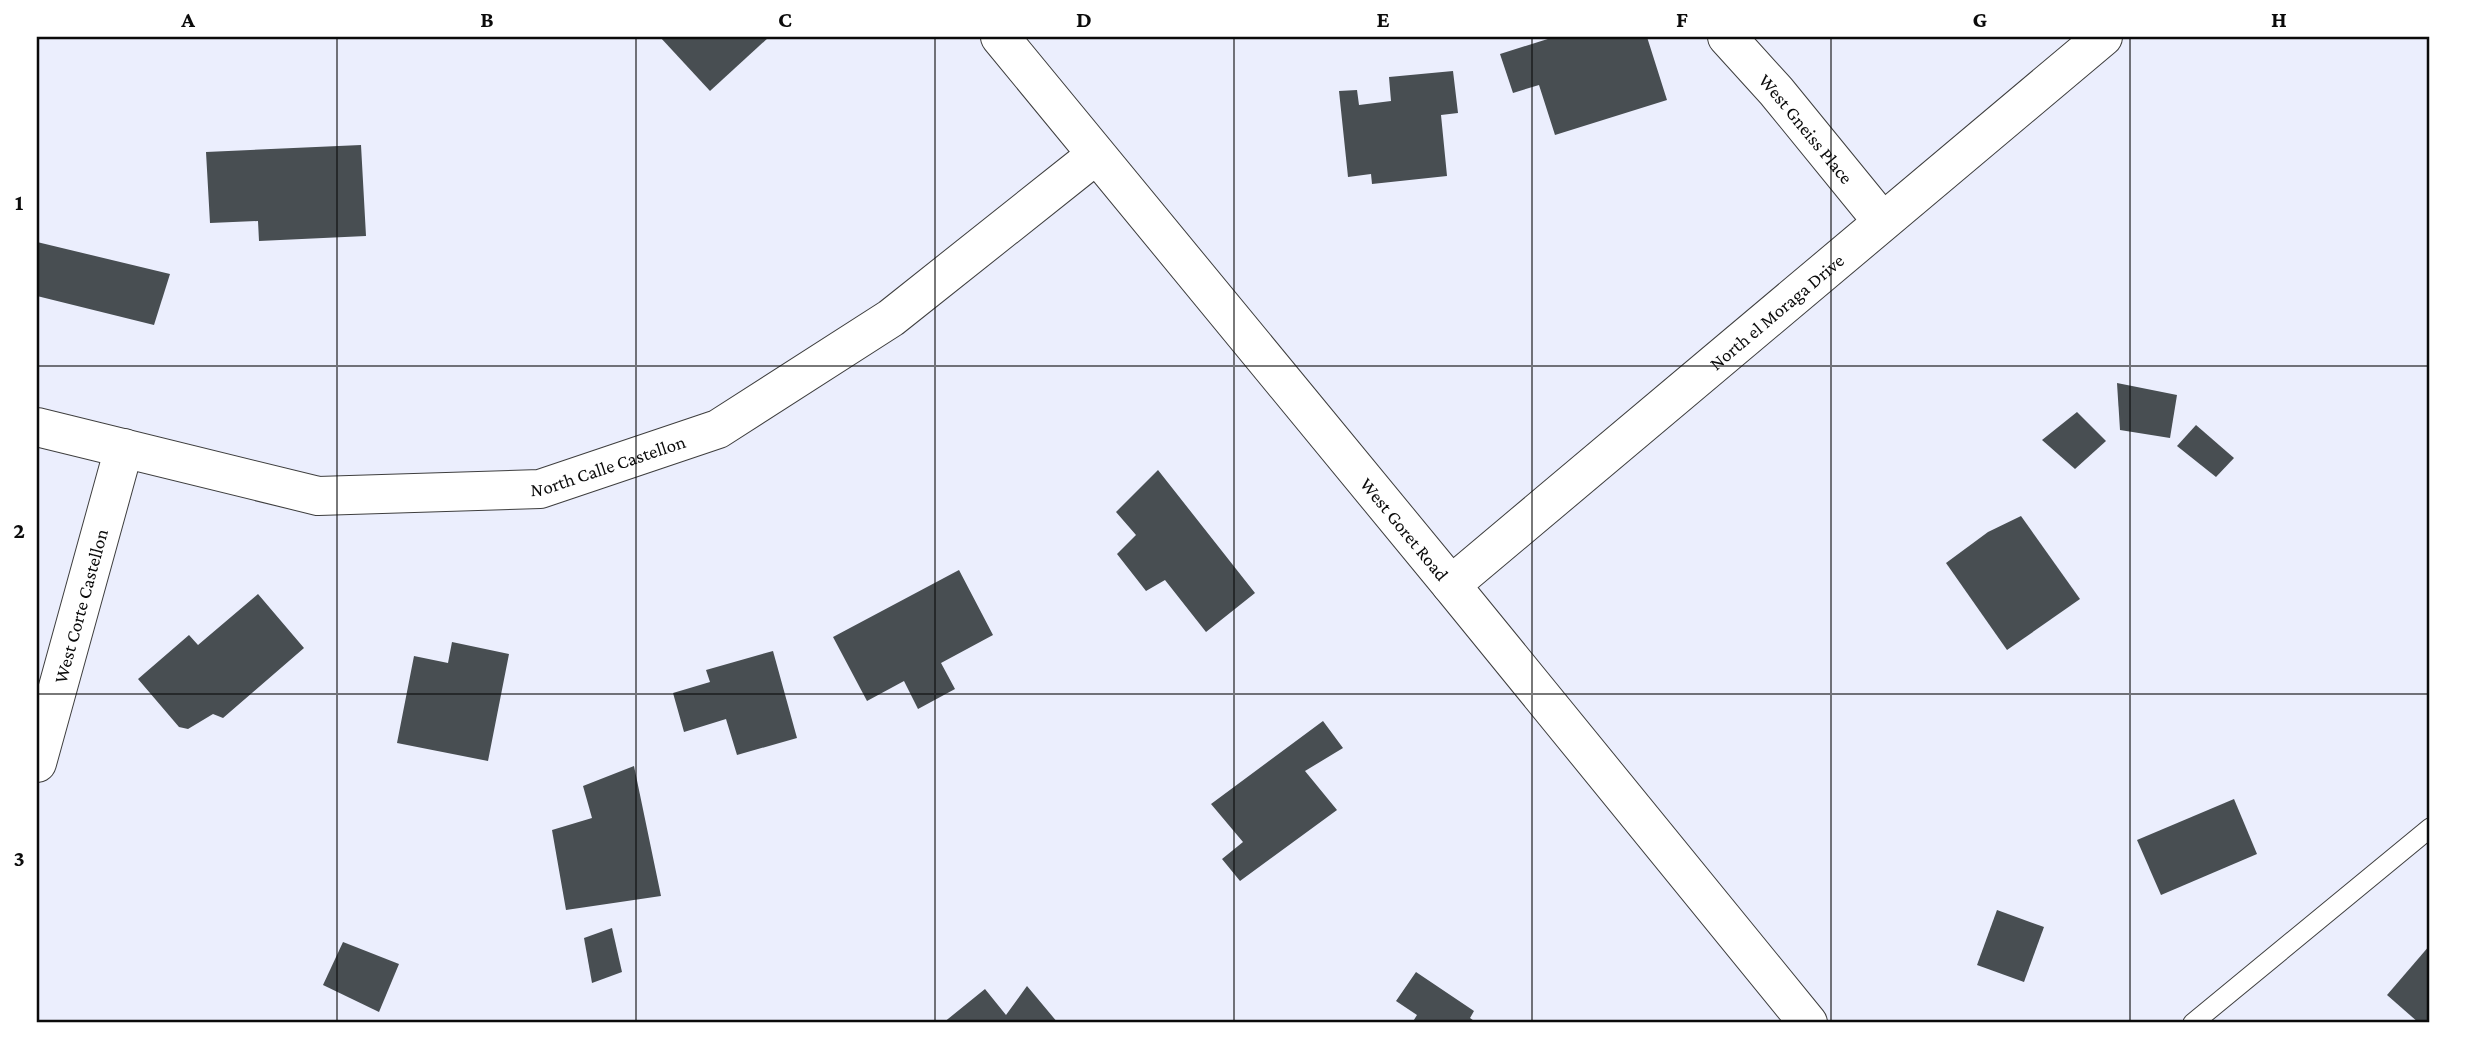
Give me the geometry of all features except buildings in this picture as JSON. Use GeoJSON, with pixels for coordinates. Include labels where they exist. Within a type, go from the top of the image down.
{"type":"FeatureCollection","features":[{"type":"Feature","properties":{"kind":"street","name":"West Goret Road"},"geometry":{"type":"LineString","coordinates":[[1000,37],[1451,584],[1808,1023]]}},
{"type":"Feature","properties":{"kind":"street","name":"West Gneiss Place"},"geometry":{"type":"LineString","coordinates":[[1727,37],[1776,91],[1882,221]]}},
{"type":"Feature","properties":{"kind":"street","name":"North el Moraga Drive"},"geometry":{"type":"LineString","coordinates":[[1451,584],[2102,37]]}},
{"type":"Feature","properties":{"kind":"street","name":"North Calle Castellon"},"geometry":{"type":"LineString","coordinates":[[37,426],[318,496],[540,489],[718,429],[891,318],[1096,155]]}},
{"type":"Feature","properties":{"kind":"street","name":"West Corte Castellon"},"geometry":{"type":"LineString","coordinates":[[37,763],[124,448]]}},
{"type":"Feature","properties":{"kind":"lane"},"geometry":{"type":"LineString","coordinates":[[2193,1023],[2430,828]]}}]}
